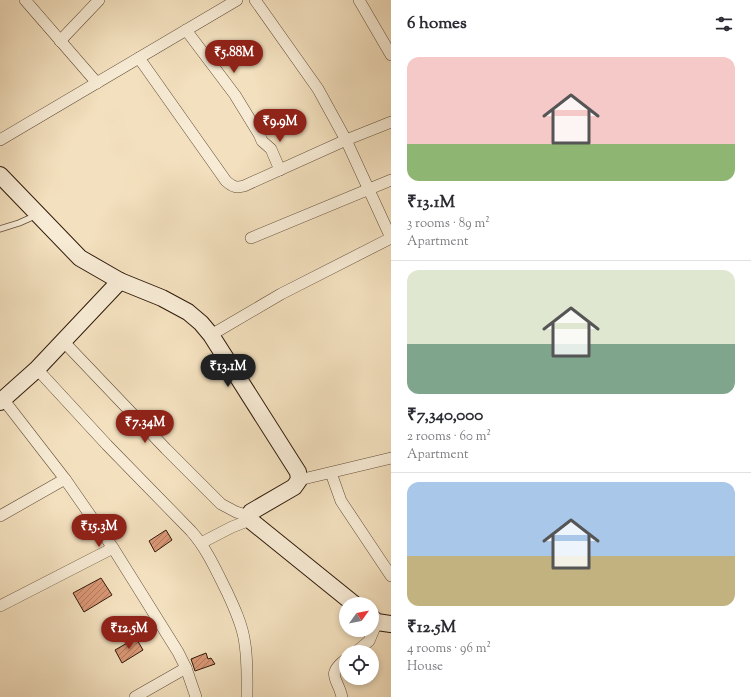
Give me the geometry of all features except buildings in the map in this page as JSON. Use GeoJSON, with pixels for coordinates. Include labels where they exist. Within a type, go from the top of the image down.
{"type":"FeatureCollection","features":[{"type":"Feature","properties":{"kind":"main road"},"geometry":{"type":"LineString","coordinates":[[0,175],[80,258],[120,281],[162,298],[188,312],[201,323],[211,335],[298,472],[299,480],[294,486],[251,512],[250,518],[253,524],[345,597]]}},
{"type":"Feature","properties":{"kind":"main road"},"geometry":{"type":"LineString","coordinates":[[1,399],[37,370],[120,281]]}},
{"type":"Feature","properties":{"kind":"street"},"geometry":{"type":"LineString","coordinates":[[25,0],[97,83]]}},
{"type":"Feature","properties":{"kind":"street"},"geometry":{"type":"LineString","coordinates":[[60,41],[100,0]]}},
{"type":"Feature","properties":{"kind":"street"},"geometry":{"type":"LineString","coordinates":[[0,140],[186,30],[225,3],[237,0]]}},
{"type":"Feature","properties":{"kind":"street"},"geometry":{"type":"LineString","coordinates":[[211,335],[281,294],[391,238],[346,140],[318,89],[255,0]]}},
{"type":"Feature","properties":{"kind":"street"},"geometry":{"type":"LineString","coordinates":[[359,0],[391,55]]}},
{"type":"Feature","properties":{"kind":"street"},"geometry":{"type":"LineString","coordinates":[[186,30],[235,95],[260,134],[262,141],[270,149],[280,170]]}},
{"type":"Feature","properties":{"kind":"street"},"geometry":{"type":"LineString","coordinates":[[139,58],[226,181],[232,186],[244,186],[346,140],[391,122]]}},
{"type":"Feature","properties":{"kind":"street"},"geometry":{"type":"LineString","coordinates":[[251,238],[391,180]]}},
{"type":"Feature","properties":{"kind":"street"},"geometry":{"type":"LineString","coordinates":[[63,341],[166,449],[221,504],[250,518]]}},
{"type":"Feature","properties":{"kind":"street"},"geometry":{"type":"LineString","coordinates":[[37,370],[202,543],[239,618],[244,638],[247,661],[247,697]]}},
{"type":"Feature","properties":{"kind":"street"},"geometry":{"type":"LineString","coordinates":[[1,399],[65,479],[113,548],[178,652],[186,668],[196,697]]}},
{"type":"Feature","properties":{"kind":"street"},"geometry":{"type":"LineString","coordinates":[[299,480],[391,458]]}},
{"type":"Feature","properties":{"kind":"street"},"geometry":{"type":"LineString","coordinates":[[331,473],[341,501],[391,576]]}},
{"type":"Feature","properties":{"kind":"street"},"geometry":{"type":"LineString","coordinates":[[0,516],[65,479]]}},
{"type":"Feature","properties":{"kind":"street"},"geometry":{"type":"LineString","coordinates":[[202,543],[250,518]]}},
{"type":"Feature","properties":{"kind":"street"},"geometry":{"type":"LineString","coordinates":[[0,606],[113,548]]}},
{"type":"Feature","properties":{"kind":"street"},"geometry":{"type":"LineString","coordinates":[[364,645],[369,641],[380,621]]}},
{"type":"Feature","properties":{"kind":"street"},"geometry":{"type":"LineString","coordinates":[[339,664],[335,670],[334,675],[342,697]]}},
{"type":"Feature","properties":{"kind":"street"},"geometry":{"type":"LineString","coordinates":[[135,697],[186,668]]}},
{"type":"Feature","properties":{"kind":"lane"},"geometry":{"type":"LineString","coordinates":[[0,229],[38,215]]}}]}
